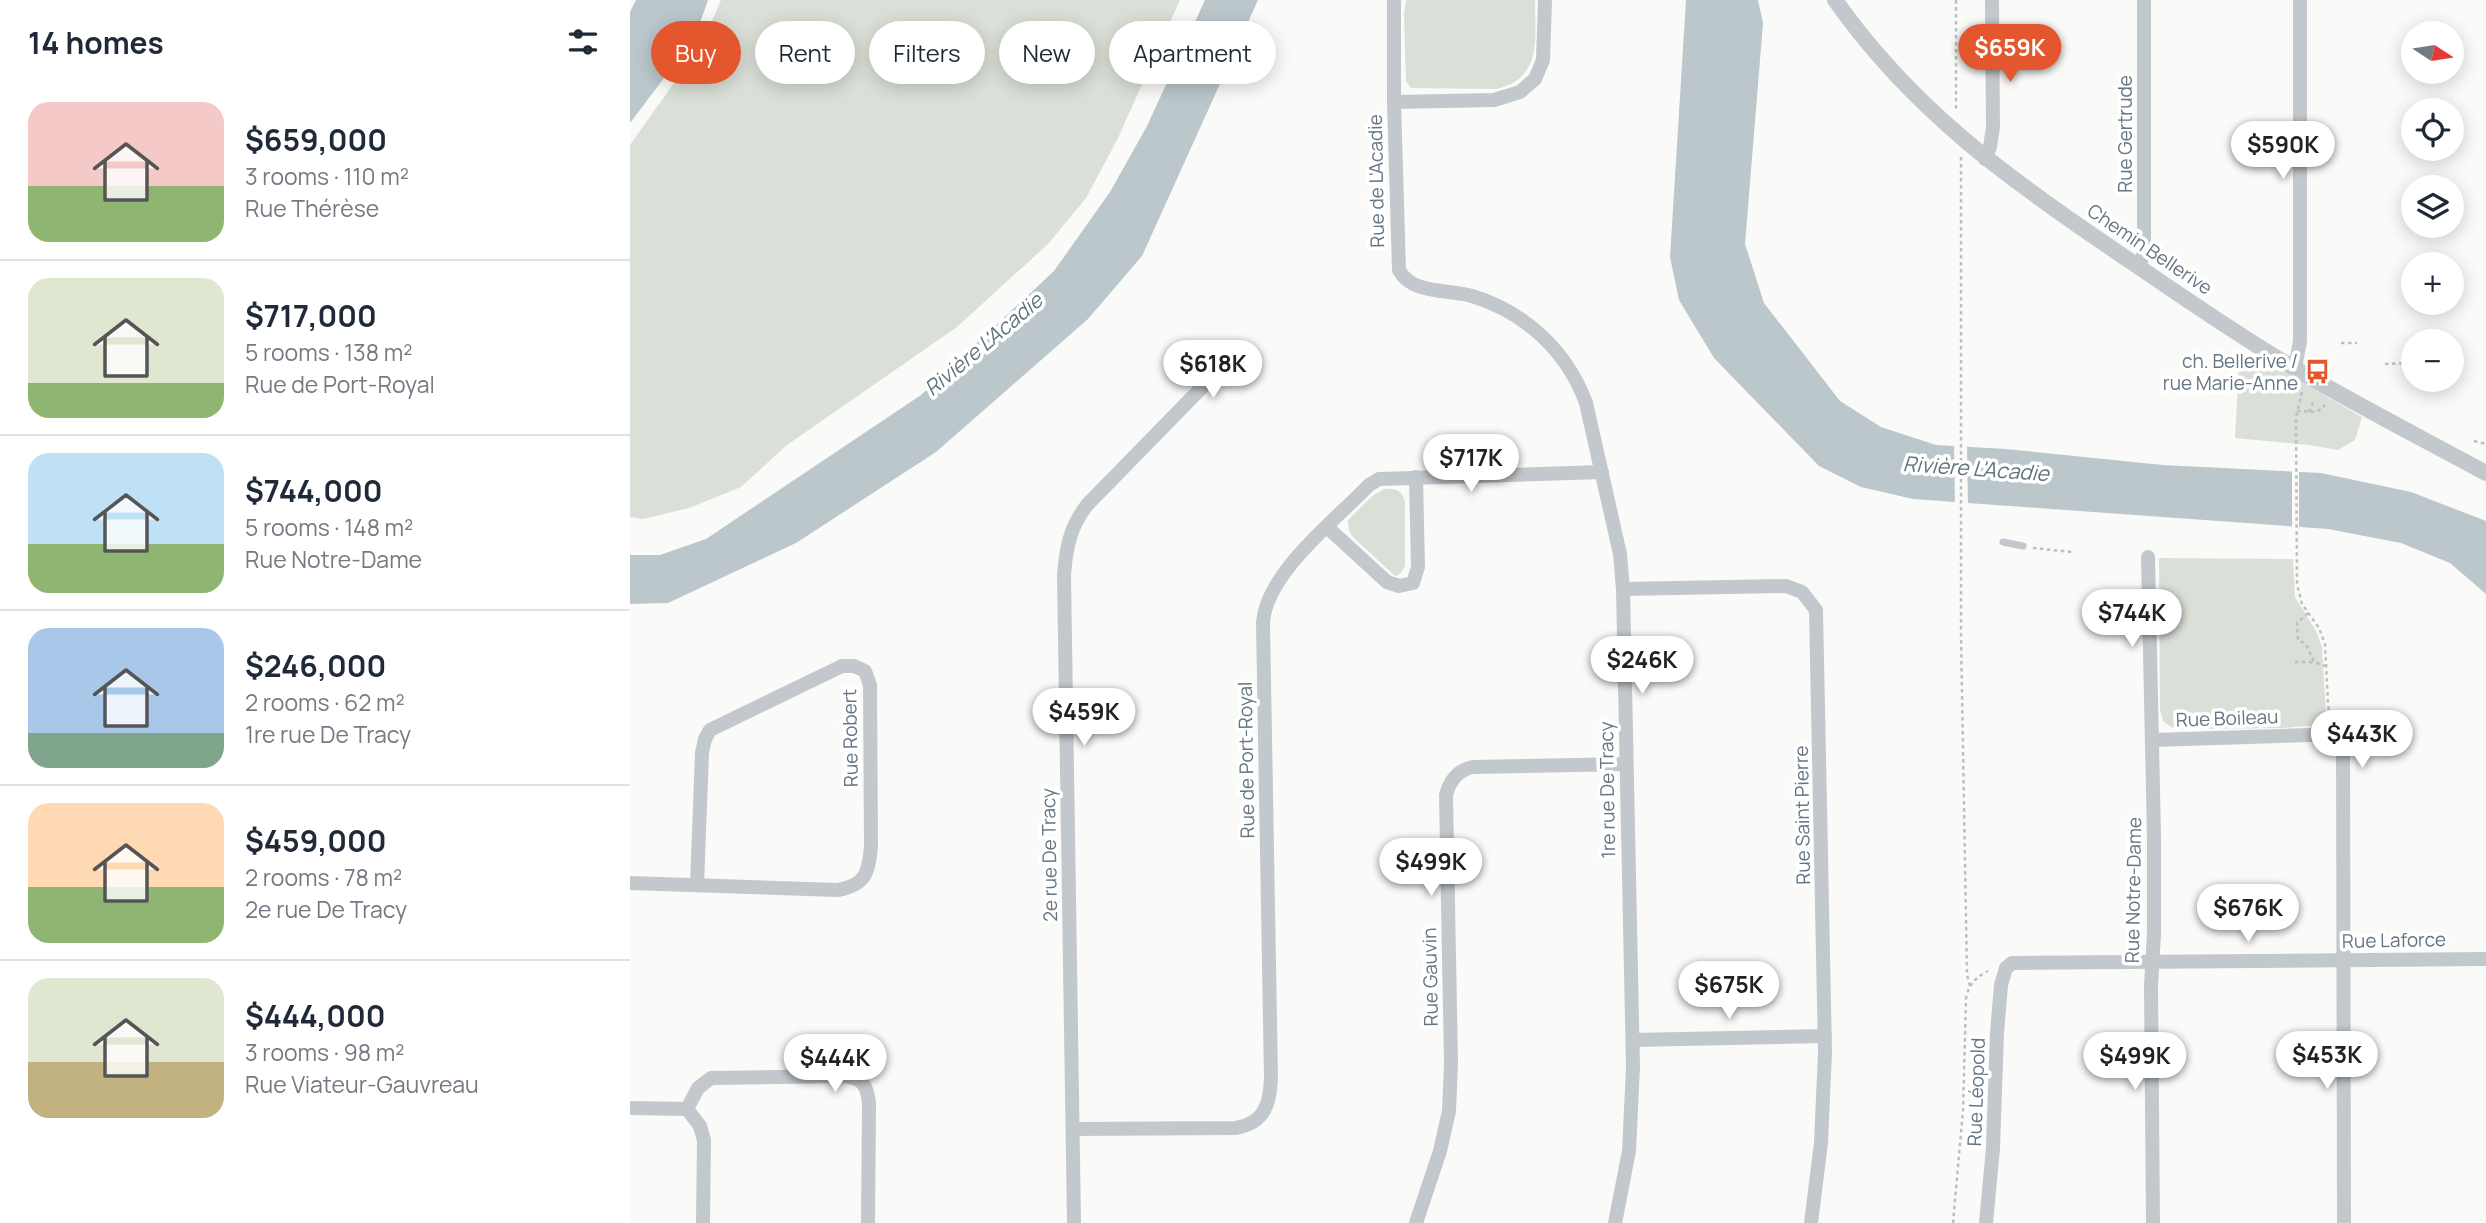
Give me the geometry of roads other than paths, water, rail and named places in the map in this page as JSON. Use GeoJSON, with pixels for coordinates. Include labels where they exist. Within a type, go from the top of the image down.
{"type":"FeatureCollection","features":[{"type":"Feature","properties":{"kind":"street","name":"Rue de L'Acadie"},"geometry":{"type":"LineString","coordinates":[[1394,0],[1398,264],[1405,279],[1422,288]]}},
{"type":"Feature","properties":{"kind":"street","name":"Rue de L'Acadie"},"geometry":{"type":"LineString","coordinates":[[1394,102],[1494,100],[1520,92],[1535,79],[1544,60],[1545,0]]}},
{"type":"Feature","properties":{"kind":"street","name":"Chemin Bellerive"},"geometry":{"type":"LineString","coordinates":[[1835,0],[1909,88],[1985,159],[2243,338],[2486,473]]}},
{"type":"Feature","properties":{"kind":"street"},"geometry":{"type":"LineString","coordinates":[[1985,159],[1993,127],[1992,0]]}},
{"type":"Feature","properties":{"kind":"street","name":"Rue Gertrude"},"geometry":{"type":"LineString","coordinates":[[2139,267],[2144,253],[2144,0]]}},
{"type":"Feature","properties":{"kind":"street"},"geometry":{"type":"LineString","coordinates":[[2295,368],[2300,341],[2300,0]]}},
{"type":"Feature","properties":{"kind":"street","name":"1re rue De Tracy"},"geometry":{"type":"LineString","coordinates":[[1422,288],[1461,293],[1491,302],[1519,318],[1551,345],[1567,364],[1582,392],[1620,554],[1633,1040],[1629,1152],[1615,1223]]}},
{"type":"Feature","properties":{"kind":"street","name":"2e rue De Tracy"},"geometry":{"type":"LineString","coordinates":[[1074,1223],[1064,575],[1067,550],[1075,522],[1087,505],[1214,375]]}},
{"type":"Feature","properties":{"kind":"street","name":"Rue de Port-Royal"},"geometry":{"type":"LineString","coordinates":[[1073,1129],[1236,1128],[1252,1123],[1261,1117],[1266,1109],[1270,1078],[1263,613],[1276,582],[1374,481],[1386,478],[1602,472]]}},
{"type":"Feature","properties":{"kind":"street"},"geometry":{"type":"LineString","coordinates":[[1327,527],[1382,579],[1393,585],[1408,585],[1416,578],[1418,567],[1416,477]]}},
{"type":"Feature","properties":{"kind":"street","name":"Rue Notre-Dame"},"geometry":{"type":"LineString","coordinates":[[2148,557],[2150,709],[2153,740],[2153,1223]]}},
{"type":"Feature","properties":{"kind":"street","name":"Rue Saint Pierre"},"geometry":{"type":"LineString","coordinates":[[1623,589],[1786,586],[1802,592],[1814,605],[1818,622],[1825,1035],[1822,1129],[1811,1223]]}},
{"type":"Feature","properties":{"kind":"street","name":"Rue Robert"},"geometry":{"type":"LineString","coordinates":[[630,883],[697,886],[838,890],[849,888],[862,880],[869,866],[870,846],[870,689],[865,671],[850,665],[838,667],[709,730],[703,744],[697,886]]}},
{"type":"Feature","properties":{"kind":"street","name":"Rue Boileau"},"geometry":{"type":"LineString","coordinates":[[2153,740],[2343,734],[2344,960]]}},
{"type":"Feature","properties":{"kind":"street","name":"Rue Gauvin"},"geometry":{"type":"LineString","coordinates":[[1416,1223],[1446,1132],[1450,1099],[1446,795],[1449,786],[1460,772],[1474,767],[1626,764]]}},
{"type":"Feature","properties":{"kind":"street","name":"Rue Laforce"},"geometry":{"type":"LineString","coordinates":[[2010,965],[2026,961],[2486,959]]}},
{"type":"Feature","properties":{"kind":"street"},"geometry":{"type":"LineString","coordinates":[[2344,960],[2344,1223]]}},
{"type":"Feature","properties":{"kind":"street","name":"Rue Léopold"},"geometry":{"type":"LineString","coordinates":[[1986,1223],[1993,1148],[2001,985],[2010,965]]}},
{"type":"Feature","properties":{"kind":"street"},"geometry":{"type":"LineString","coordinates":[[1633,1040],[1825,1035]]}},
{"type":"Feature","properties":{"kind":"street"},"geometry":{"type":"LineString","coordinates":[[687,1109],[698,1088],[711,1078],[841,1076],[860,1080],[866,1087],[869,1103],[868,1223]]}},
{"type":"Feature","properties":{"kind":"street"},"geometry":{"type":"LineString","coordinates":[[630,1108],[687,1109]]}},
{"type":"Feature","properties":{"kind":"street"},"geometry":{"type":"LineString","coordinates":[[687,1109],[700,1126],[704,1140],[703,1223]]}},
{"type":"Feature","properties":{"kind":"lane"},"geometry":{"type":"LineString","coordinates":[[2003,542],[2023,546]]}},
{"type":"Feature","properties":{"kind":"water"},"geometry":{"type":"Polygon","coordinates":[[[636,0],[708,0],[701,21],[651,21],[651,84],[659,84],[630,123],[630,12],[636,0]]]}},
{"type":"Feature","properties":{"kind":"water"},"geometry":{"type":"Polygon","coordinates":[[[1205,0],[1258,0],[1248,21],[1195,21],[1205,0]]]}},
{"type":"Feature","properties":{"kind":"water","name":"Rivière L'Acadie"},"geometry":{"type":"Polygon","coordinates":[[[1686,0],[1758,0],[1763,23],[1745,244],[1764,303],[1840,401],[1881,427],[1936,445],[2006,449],[2163,465],[2321,473],[2411,492],[2486,521],[2486,594],[2450,563],[2401,543],[2328,529],[1913,499],[1861,487],[1819,466],[1714,358],[1679,300],[1670,257],[1686,0]]]}},
{"type":"Feature","properties":{"kind":"water","name":"Rivière L'Acadie"},"geometry":{"type":"Polygon","coordinates":[[[1166,84],[1220,84],[1142,256],[1088,319],[936,452],[796,543],[668,603],[630,604],[630,555],[660,555],[706,539],[921,395],[1054,271],[1110,192],[1147,126],[1166,84]]]}},
{"type":"Feature","properties":{"kind":"place","name":"ch. Bellerive / rue Marie-Anne"},"geometry":{"type":"Point","coordinates":[2318,372]}}]}
